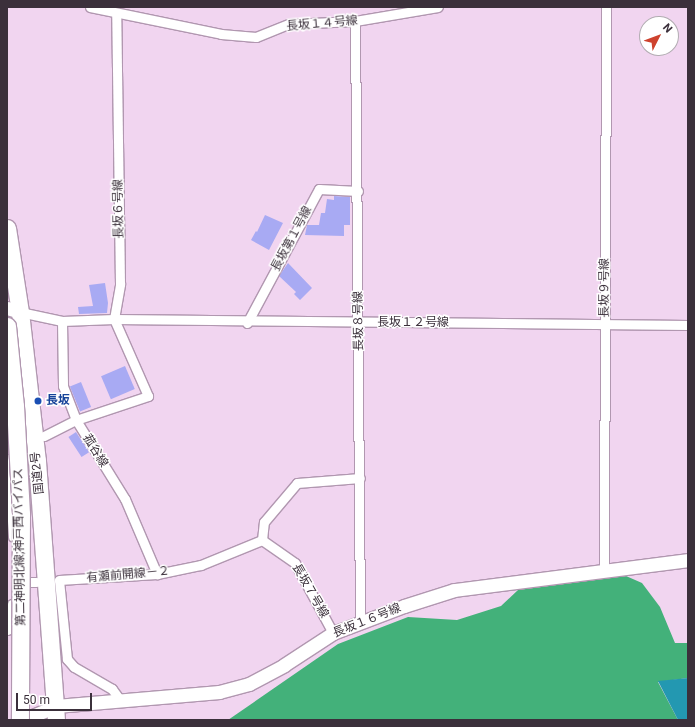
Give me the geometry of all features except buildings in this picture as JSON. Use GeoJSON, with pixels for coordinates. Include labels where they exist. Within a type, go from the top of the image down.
{"type":"FeatureCollection","features":[{"type":"Feature","properties":{"kind":"highway","name":"国道2号"},"geometry":{"type":"LineString","coordinates":[[7,228],[14,310],[41,502],[56,713]]}},
{"type":"Feature","properties":{"kind":"highway","name":"第二神明北線;神戸西バイパス"},"geometry":{"type":"LineString","coordinates":[[7,326],[15,406],[21,514],[21,720]]}},
{"type":"Feature","properties":{"kind":"street","name":"長坂１４号線"},"geometry":{"type":"LineString","coordinates":[[90,7],[221,34],[256,37],[289,24],[355,21],[438,7]]}},
{"type":"Feature","properties":{"kind":"street","name":"長坂９号線"},"geometry":{"type":"LineString","coordinates":[[604,570],[606,7]]}},
{"type":"Feature","properties":{"kind":"street","name":"長坂６号線"},"geometry":{"type":"LineString","coordinates":[[114,319],[120,284],[116,13]]}},
{"type":"Feature","properties":{"kind":"street","name":"長坂８号線"},"geometry":{"type":"LineString","coordinates":[[355,21],[360,323],[360,621]]}},
{"type":"Feature","properties":{"kind":"street","name":"長坂第１号線"},"geometry":{"type":"LineString","coordinates":[[248,322],[319,189],[358,191]]}},
{"type":"Feature","properties":{"kind":"street","name":"長坂１２号線"},"geometry":{"type":"LineString","coordinates":[[14,310],[62,321],[114,319],[248,322],[688,325]]}},
{"type":"Feature","properties":{"kind":"street"},"geometry":{"type":"LineString","coordinates":[[44,436],[76,420],[148,396],[114,319]]}},
{"type":"Feature","properties":{"kind":"street","name":"菰谷線"},"geometry":{"type":"LineString","coordinates":[[62,321],[63,386],[76,420],[125,499],[157,574]]}},
{"type":"Feature","properties":{"kind":"street"},"geometry":{"type":"LineString","coordinates":[[7,630],[12,628],[13,583],[13,539],[8,459],[28,444]]}},
{"type":"Feature","properties":{"kind":"street"},"geometry":{"type":"LineString","coordinates":[[262,540],[264,522],[297,483],[360,478]]}},
{"type":"Feature","properties":{"kind":"street","name":"有瀬前開線－２"},"geometry":{"type":"LineString","coordinates":[[120,700],[112,688],[74,667],[67,659],[59,580],[157,574],[201,565],[262,540]]}},
{"type":"Feature","properties":{"kind":"street","name":"長坂７号線"},"geometry":{"type":"LineString","coordinates":[[262,540],[295,563],[333,633]]}},
{"type":"Feature","properties":{"kind":"street","name":"長坂１６号線"},"geometry":{"type":"LineString","coordinates":[[21,720],[120,700],[219,692],[249,684],[284,665],[333,633],[360,621],[454,590],[688,560]]}},
{"type":"Feature","properties":{"kind":"street"},"geometry":{"type":"LineString","coordinates":[[13,583],[36,582]]}},
{"type":"Feature","properties":{"kind":"green space"},"geometry":{"type":"Polygon","coordinates":[[[626,576],[642,583],[660,607],[675,643],[688,643],[688,678],[658,682],[678,720],[228,720],[338,644],[408,617],[457,620],[501,606],[518,590],[626,576]]]}},
{"type":"Feature","properties":{"kind":"water"},"geometry":{"type":"Polygon","coordinates":[[[688,678],[688,720],[678,720],[658,681],[688,678]]]}},
{"type":"Feature","properties":{"kind":"place","name":"長坂"},"geometry":{"type":"Point","coordinates":[38,401]}}]}
